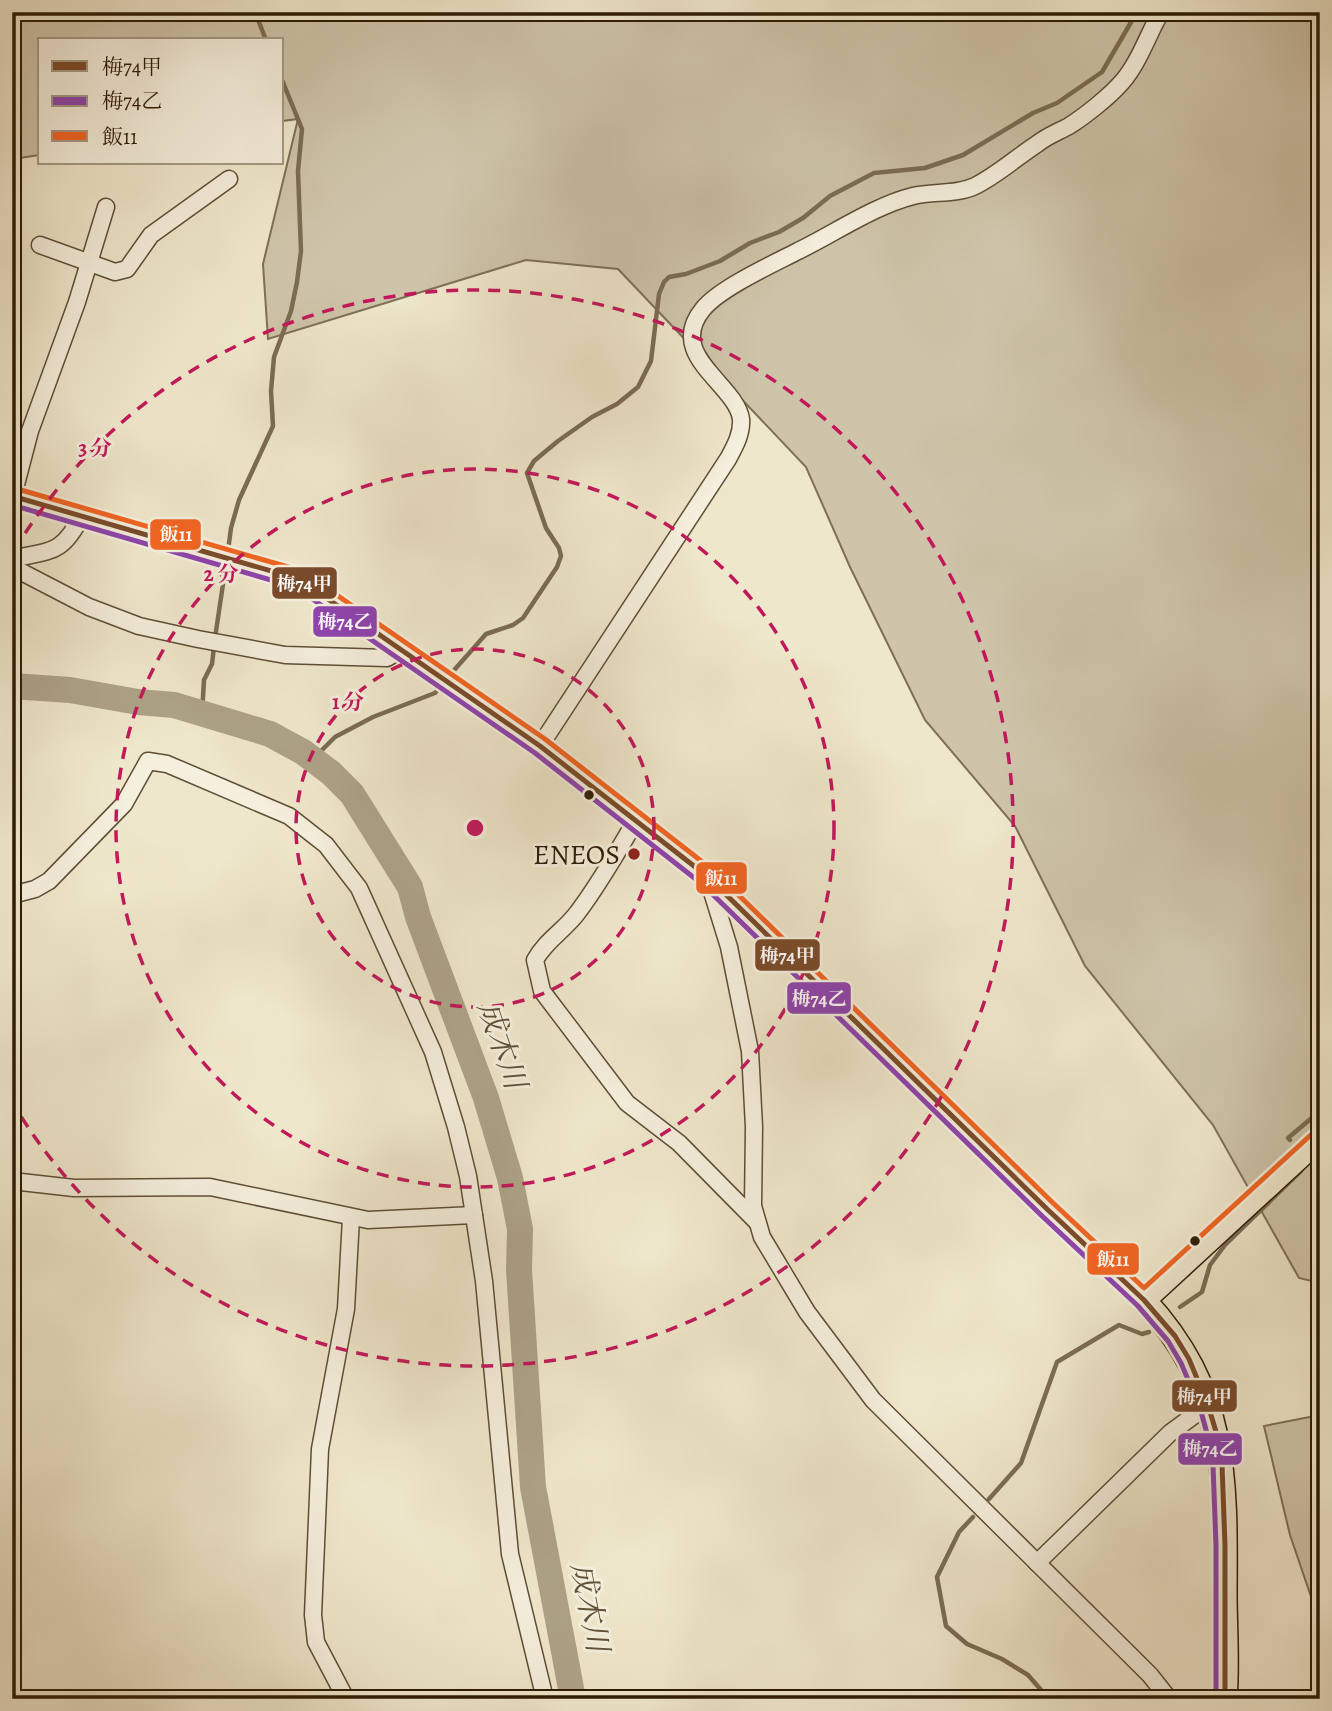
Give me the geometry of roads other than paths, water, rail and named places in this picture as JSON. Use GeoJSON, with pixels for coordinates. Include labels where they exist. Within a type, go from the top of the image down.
{"type":"FeatureCollection","features":[{"type":"Feature","properties":{"kind":"main road"},"geometry":{"type":"LineString","coordinates":[[13,496],[299,579],[540,746],[708,877],[1047,1209],[1144,1300],[1175,1336],[1189,1359],[1208,1405],[1222,1464],[1226,1545],[1225,1699]]}},
{"type":"Feature","properties":{"kind":"main road"},"geometry":{"type":"LineString","coordinates":[[1144,1300],[1320,1138]]}},
{"type":"Feature","properties":{"kind":"street"},"geometry":{"type":"LineString","coordinates":[[540,746],[728,459],[741,431],[737,406],[700,362],[694,344],[694,330],[704,308],[733,286],[764,268],[883,207],[914,195],[961,191],[986,180],[1040,141],[1072,124],[1121,83],[1161,12]]}},
{"type":"Feature","properties":{"kind":"street"},"geometry":{"type":"LineString","coordinates":[[40,245],[115,272],[127,269],[151,234],[229,179]]}},
{"type":"Feature","properties":{"kind":"street"},"geometry":{"type":"LineString","coordinates":[[13,496],[30,431],[77,302],[106,207]]}},
{"type":"Feature","properties":{"kind":"street"},"geometry":{"type":"LineString","coordinates":[[12,559],[49,552],[62,545],[82,516]]}},
{"type":"Feature","properties":{"kind":"street"},"geometry":{"type":"LineString","coordinates":[[12,567],[89,607],[139,626],[198,639],[285,655],[387,659],[402,649]]}},
{"type":"Feature","properties":{"kind":"street"},"geometry":{"type":"LineString","coordinates":[[12,895],[35,889],[49,881],[124,804],[148,761],[167,764],[289,816],[326,845],[359,888],[440,1075],[463,1152],[485,1294],[510,1554],[545,1699]]}},
{"type":"Feature","properties":{"kind":"street"},"geometry":{"type":"LineString","coordinates":[[636,820],[603,877],[576,915],[544,945],[535,960],[542,991],[628,1103],[679,1143],[759,1224]]}},
{"type":"Feature","properties":{"kind":"street"},"geometry":{"type":"LineString","coordinates":[[708,877],[729,947],[750,1051],[754,1127],[753,1206],[762,1237],[807,1312],[873,1400],[1150,1675],[1169,1699]]}},
{"type":"Feature","properties":{"kind":"street"},"geometry":{"type":"LineString","coordinates":[[12,1181],[75,1188],[210,1187],[351,1218],[383,1221],[474,1215]]}},
{"type":"Feature","properties":{"kind":"street"},"geometry":{"type":"LineString","coordinates":[[346,1699],[316,1642],[313,1615],[320,1449],[346,1309],[351,1218]]}},
{"type":"Feature","properties":{"kind":"street"},"geometry":{"type":"LineString","coordinates":[[1037,1563],[1170,1433],[1208,1405]]}},
{"type":"Feature","properties":{"kind":"waterway"},"geometry":{"type":"LineString","coordinates":[[255,12],[265,38]]}},
{"type":"Feature","properties":{"kind":"waterway"},"geometry":{"type":"LineString","coordinates":[[449,676],[486,634],[513,625],[523,618],[557,567],[561,556],[559,548],[546,528],[527,473],[534,461],[558,441],[592,417],[617,404],[638,387],[651,361],[659,294],[669,277],[686,274],[720,261],[750,243],[779,232],[803,218],[830,196],[874,173],[925,168],[963,155],[1033,113],[1057,103],[1102,72],[1137,12]]}},
{"type":"Feature","properties":{"kind":"waterway"},"geometry":{"type":"LineString","coordinates":[[228,551],[239,500],[273,426],[271,391],[274,357],[291,311],[301,251],[298,171],[302,129],[284,85]]}},
{"type":"Feature","properties":{"kind":"waterway"},"geometry":{"type":"LineString","coordinates":[[215,638],[226,564]]}},
{"type":"Feature","properties":{"kind":"waterway"},"geometry":{"type":"LineString","coordinates":[[202,714],[204,680],[212,664],[214,647]]}},
{"type":"Feature","properties":{"kind":"waterway","name":"成木川"},"geometry":{"type":"LineString","coordinates":[[12,686],[70,690],[138,702],[174,705],[270,734],[303,752],[331,773],[352,794],[410,887],[418,917],[486,1098],[510,1178],[520,1229],[519,1270],[533,1487],[573,1699]]}},
{"type":"Feature","properties":{"kind":"waterway"},"geometry":{"type":"LineString","coordinates":[[313,759],[335,737],[373,717],[435,693],[441,686]]}},
{"type":"Feature","properties":{"kind":"waterway"},"geometry":{"type":"LineString","coordinates":[[1290,1140],[1288,1138],[1320,1111]]}},
{"type":"Feature","properties":{"kind":"waterway"},"geometry":{"type":"LineString","coordinates":[[1180,1307],[1202,1292],[1210,1265],[1225,1245],[1301,1171]]}},
{"type":"Feature","properties":{"kind":"waterway"},"geometry":{"type":"LineString","coordinates":[[989,1499],[1021,1463],[1057,1362],[1119,1325],[1142,1334],[1149,1332]]}},
{"type":"Feature","properties":{"kind":"waterway"},"geometry":{"type":"LineString","coordinates":[[973,1517],[959,1532],[937,1577],[946,1626],[967,1644],[1002,1659],[1028,1675],[1049,1699]]}},
{"type":"Feature","properties":{"kind":"place","name":"ENEOS"},"geometry":{"type":"Point","coordinates":[634,854]}}]}
